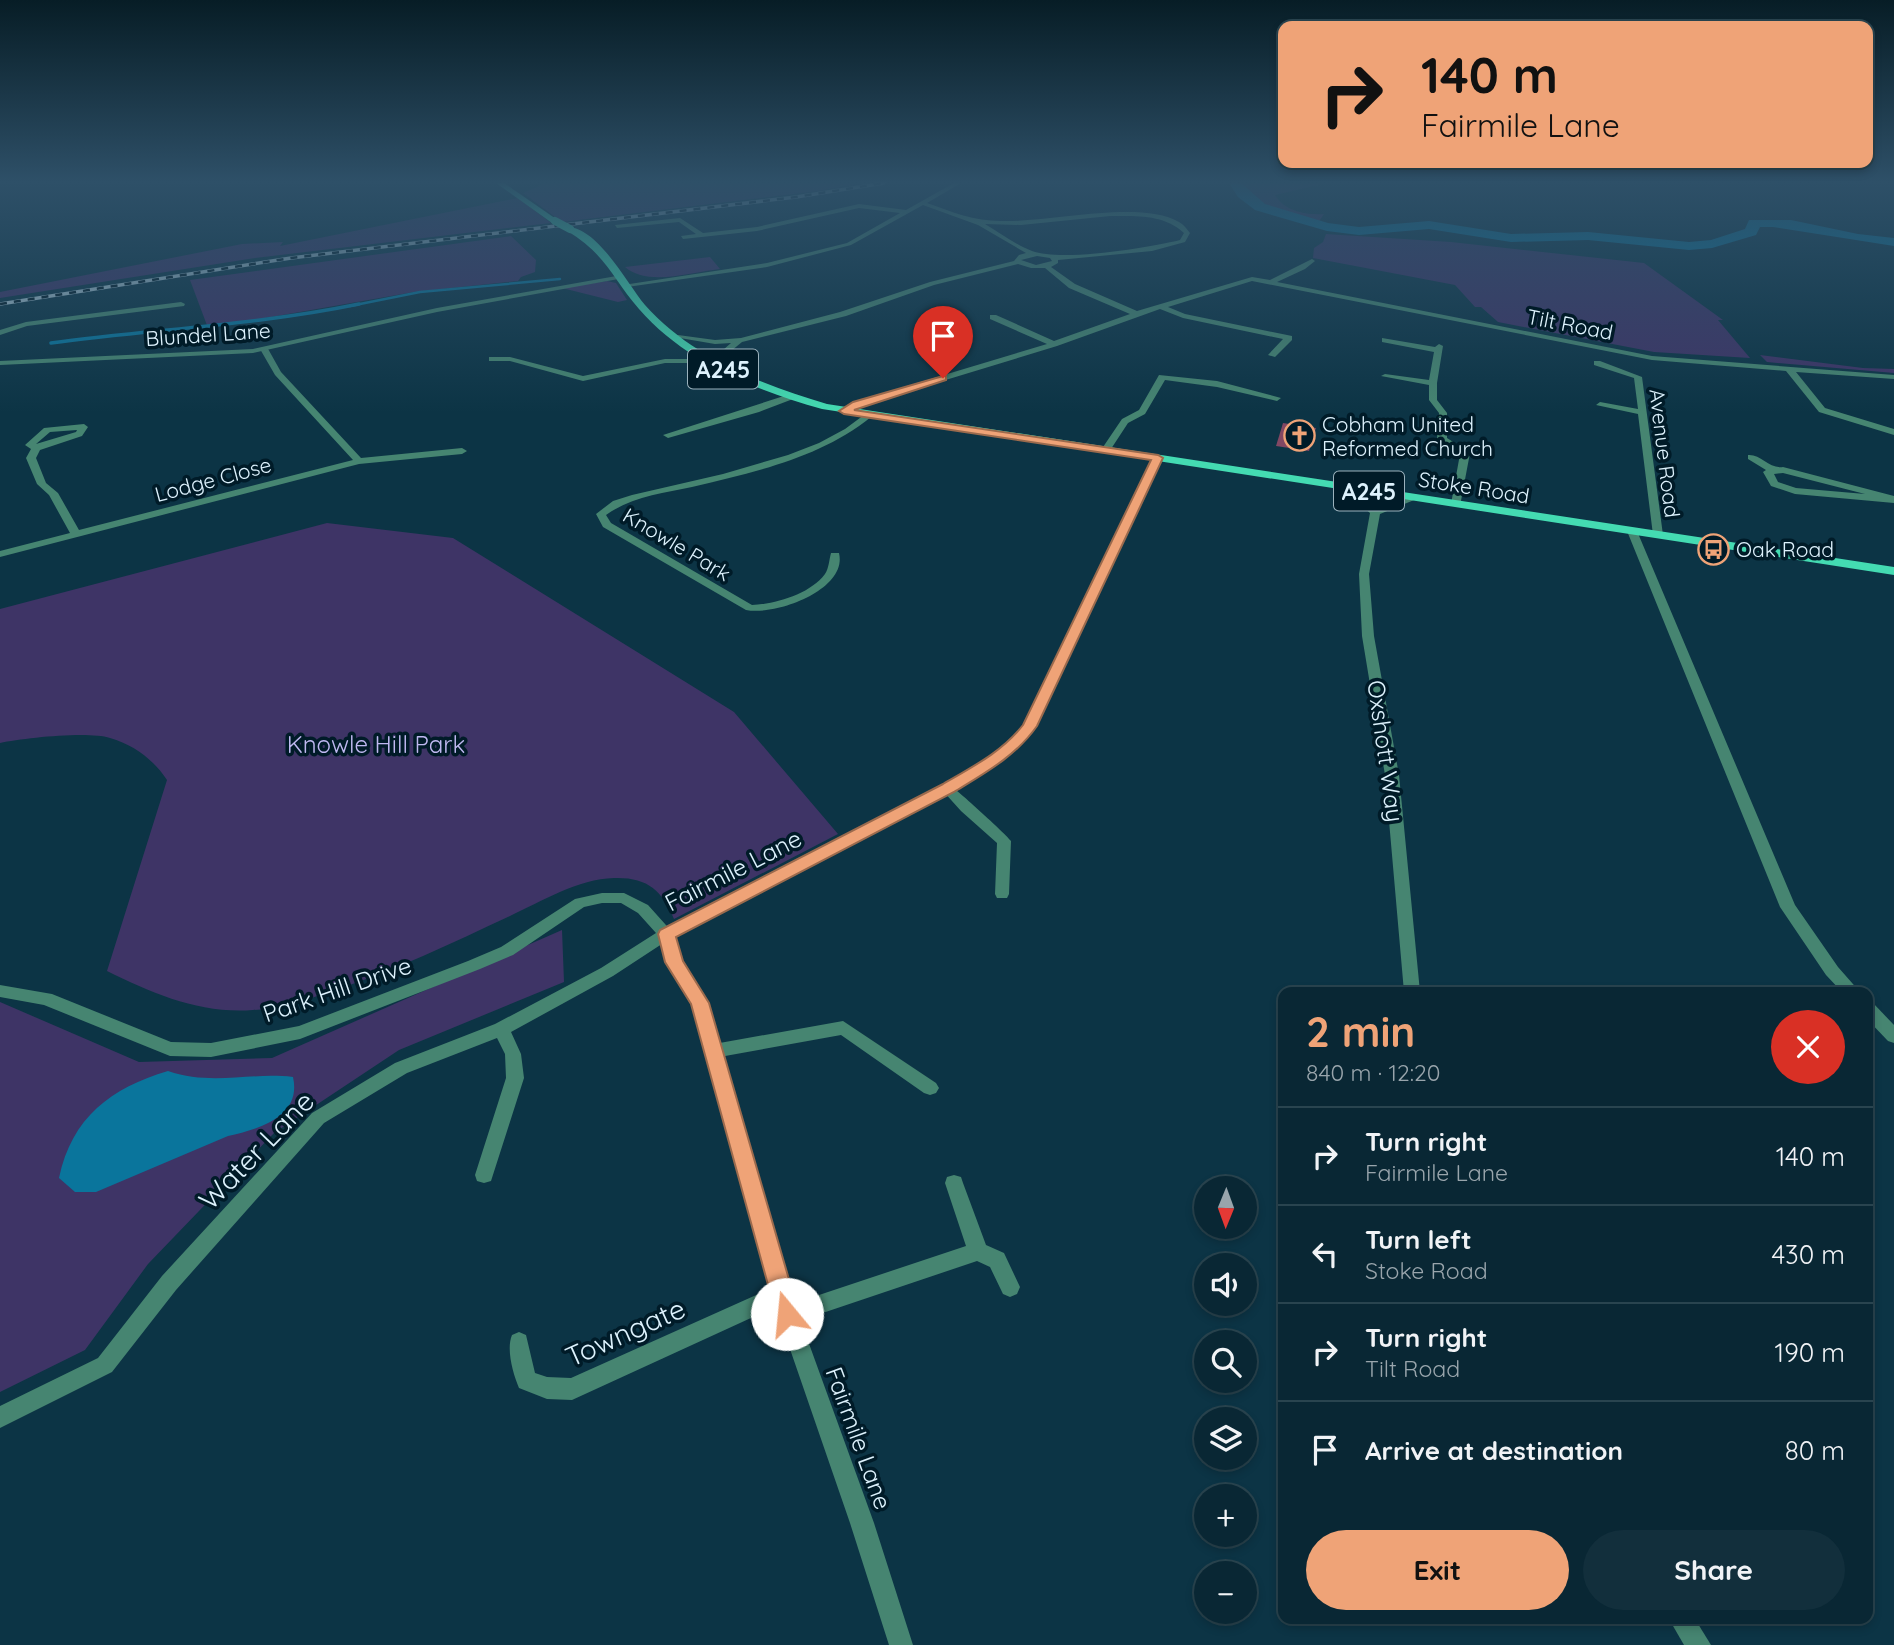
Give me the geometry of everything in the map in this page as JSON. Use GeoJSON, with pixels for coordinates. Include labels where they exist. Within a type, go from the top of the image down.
{"type":"FeatureCollection","features":[{"type":"Feature","properties":{"kind":"main road","name":"Stoke Road"},"geometry":{"type":"LineString","coordinates":[[606,260],[625,281],[646,312],[710,362],[790,397],[844,411],[1894,570]]}},
{"type":"Feature","properties":{"kind":"street","name":"Blundel Lane"},"geometry":{"type":"LineString","coordinates":[[0,363],[264,349],[438,310],[625,281],[767,265],[787,260]]}},
{"type":"Feature","properties":{"kind":"street"},"geometry":{"type":"LineString","coordinates":[[665,361],[681,340],[741,340],[843,314],[932,283],[1018,262],[1030,266],[1046,266],[1055,264],[1055,260]]}},
{"type":"Feature","properties":{"kind":"street"},"geometry":{"type":"LineString","coordinates":[[1272,281],[1303,268],[1312,261]]}},
{"type":"Feature","properties":{"kind":"street"},"geometry":{"type":"LineString","coordinates":[[1046,266],[1072,286],[1137,314]]}},
{"type":"Feature","properties":{"kind":"street","name":"Tilt Road"},"geometry":{"type":"LineString","coordinates":[[844,411],[857,404],[1054,344],[1137,314],[1247,280],[1272,281],[1652,358],[1894,377]]}},
{"type":"Feature","properties":{"kind":"street"},"geometry":{"type":"LineString","coordinates":[[0,333],[15,326],[181,304]]}},
{"type":"Feature","properties":{"kind":"street"},"geometry":{"type":"LineString","coordinates":[[1161,307],[1183,316],[1289,338],[1272,355]]}},
{"type":"Feature","properties":{"kind":"street"},"geometry":{"type":"LineString","coordinates":[[993,317],[1054,344]]}},
{"type":"Feature","properties":{"kind":"street"},"geometry":{"type":"LineString","coordinates":[[1,320],[15,326]]}},
{"type":"Feature","properties":{"kind":"street"},"geometry":{"type":"LineString","coordinates":[[724,370],[727,350],[741,340]]}},
{"type":"Feature","properties":{"kind":"street"},"geometry":{"type":"LineString","coordinates":[[1385,340],[1438,348],[1433,400],[1443,413],[1442,439],[1465,453],[1456,504]]}},
{"type":"Feature","properties":{"kind":"street"},"geometry":{"type":"LineString","coordinates":[[264,349],[278,373],[359,461]]}},
{"type":"Feature","properties":{"kind":"street"},"geometry":{"type":"LineString","coordinates":[[492,359],[510,359],[583,379],[665,361],[710,362]]}},
{"type":"Feature","properties":{"kind":"street","name":"Avenue Road"},"geometry":{"type":"LineString","coordinates":[[1597,363],[1638,377],[1658,535]]}},
{"type":"Feature","properties":{"kind":"street"},"geometry":{"type":"LineString","coordinates":[[1789,369],[1822,410],[1894,432]]}},
{"type":"Feature","properties":{"kind":"street"},"geometry":{"type":"LineString","coordinates":[[1107,450],[1125,421],[1142,412],[1164,373],[1277,398]]}},
{"type":"Feature","properties":{"kind":"street"},"geometry":{"type":"LineString","coordinates":[[1385,376],[1433,383]]}},
{"type":"Feature","properties":{"kind":"street"},"geometry":{"type":"LineString","coordinates":[[671,431],[756,410],[790,397]]}},
{"type":"Feature","properties":{"kind":"street"},"geometry":{"type":"LineString","coordinates":[[1600,405],[1643,412]]}},
{"type":"Feature","properties":{"kind":"street","name":"Knowle Park"},"geometry":{"type":"LineString","coordinates":[[835,555],[832,571],[822,582],[775,606],[750,608],[607,525],[601,514],[608,507],[625,500],[812,450],[843,436],[868,415]]}},
{"type":"Feature","properties":{"kind":"street"},"geometry":{"type":"LineString","coordinates":[[36,448],[30,445],[47,430],[84,427],[79,434],[36,448],[31,458],[37,476],[53,493],[76,534]]}},
{"type":"Feature","properties":{"kind":"street","name":"Lodge Close"},"geometry":{"type":"LineString","coordinates":[[0,554],[359,461],[462,451]]}},
{"type":"Feature","properties":{"kind":"street"},"geometry":{"type":"LineString","coordinates":[[1751,457],[1773,470]]}},
{"type":"Feature","properties":{"kind":"street","name":"Fairmile Lane"},"geometry":{"type":"LineString","coordinates":[[901,1645],[862,1523],[787,1314],[700,1003],[674,962],[666,934],[948,788],[989,764],[1018,742],[1030,726],[1158,458]]}},
{"type":"Feature","properties":{"kind":"street"},"geometry":{"type":"LineString","coordinates":[[1783,470],[1894,499],[1795,491],[1774,484],[1768,472],[1783,470]]}},
{"type":"Feature","properties":{"kind":"street"},"geometry":{"type":"LineString","coordinates":[[1346,488],[1375,512],[1414,498]]}},
{"type":"Feature","properties":{"kind":"street","name":"Oxshott Way"},"geometry":{"type":"LineString","coordinates":[[1375,512],[1364,574],[1368,636],[1392,775],[1412,987]]}},
{"type":"Feature","properties":{"kind":"street"},"geometry":{"type":"LineString","coordinates":[[1632,531],[1788,907],[1832,971],[1847,987]]}},
{"type":"Feature","properties":{"kind":"street"},"geometry":{"type":"LineString","coordinates":[[948,788],[966,808],[1004,841],[1002,894]]}},
{"type":"Feature","properties":{"kind":"street","name":"Park Hill Drive"},"geometry":{"type":"LineString","coordinates":[[0,992],[46,999],[170,1049],[211,1049],[300,1032],[474,965],[508,951],[580,903],[601,898],[624,898],[643,909],[666,934]]}},
{"type":"Feature","properties":{"kind":"street","name":"Water Lane"},"geometry":{"type":"LineString","coordinates":[[0,1417],[105,1365],[169,1283],[318,1118],[401,1068],[501,1029],[607,971],[666,934]]}},
{"type":"Feature","properties":{"kind":"street"},"geometry":{"type":"LineString","coordinates":[[1873,1014],[1894,1036]]}},
{"type":"Feature","properties":{"kind":"street"},"geometry":{"type":"LineString","coordinates":[[715,1051],[843,1028],[930,1088]]}},
{"type":"Feature","properties":{"kind":"street"},"geometry":{"type":"LineString","coordinates":[[484,1175],[515,1078],[513,1054],[501,1029]]}},
{"type":"Feature","properties":{"kind":"street"},"geometry":{"type":"LineString","coordinates":[[954,1182],[978,1251]]}},
{"type":"Feature","properties":{"kind":"street"},"geometry":{"type":"LineString","coordinates":[[787,1314],[978,1251],[997,1260],[1010,1287]]}},
{"type":"Feature","properties":{"kind":"street","name":"Towngate"},"geometry":{"type":"LineString","coordinates":[[519,1342],[526,1381],[547,1388],[572,1389],[781,1294]]}},
{"type":"Feature","properties":{"kind":"street"},"geometry":{"type":"LineString","coordinates":[[1684,1624],[1699,1645]]}},
{"type":"Feature","properties":{"kind":"green space"},"geometry":{"type":"Polygon","coordinates":[[[163,260],[244,260],[0,298],[0,292],[163,260]]]}},
{"type":"Feature","properties":{"kind":"green space"},"geometry":{"type":"Polygon","coordinates":[[[338,260],[536,260],[535,272],[521,277],[518,281],[414,292],[208,328],[190,280],[338,260]]]}},
{"type":"Feature","properties":{"kind":"green space"},"geometry":{"type":"Polygon","coordinates":[[[686,260],[712,260],[720,269],[658,277],[634,273],[625,267],[686,260]]]}},
{"type":"Feature","properties":{"kind":"green space"},"geometry":{"type":"Polygon","coordinates":[[[1322,260],[1614,260],[1644,263],[1723,320],[1718,320],[1750,358],[1654,352],[1498,322],[1481,307],[1475,307],[1455,285],[1322,260]]]}},
{"type":"Feature","properties":{"kind":"green space"},"geometry":{"type":"Polygon","coordinates":[[[607,281],[616,283],[627,300],[618,302],[562,288],[607,281]]]}},
{"type":"Feature","properties":{"kind":"green space"},"geometry":{"type":"Polygon","coordinates":[[[1760,355],[1863,368],[1894,369],[1894,373],[1767,362],[1760,355]]]}},
{"type":"Feature","properties":{"kind":"green space","name":"Knowle Hill Park"},"geometry":{"type":"Polygon","coordinates":[[[327,523],[453,538],[734,712],[838,834],[674,919],[664,900],[652,887],[644,883],[626,878],[587,882],[380,974],[274,1008],[214,1009],[160,995],[107,971],[167,780],[143,754],[110,738],[72,735],[0,743],[0,609],[327,523]]]}},
{"type":"Feature","properties":{"kind":"green space"},"geometry":{"type":"Polygon","coordinates":[[[562,930],[564,982],[399,1050],[274,1133],[148,1264],[85,1350],[0,1392],[0,1002],[139,1062],[272,1058],[562,930]]]}},
{"type":"Feature","properties":{"kind":"water"},"geometry":{"type":"Polygon","coordinates":[[[168,1071],[200,1078],[293,1077],[294,1091],[285,1111],[265,1125],[228,1136],[96,1192],[75,1192],[59,1178],[74,1138],[97,1108],[129,1086],[168,1071]]]}},
{"type":"Feature","properties":{"kind":"building","name":"Cobham United Reformed Church"},"geometry":{"type":"Polygon","coordinates":[[[1283,423],[1316,428],[1309,451],[1276,446],[1283,423]]]}},
{"type":"Feature","properties":{"kind":"waterway"},"geometry":{"type":"LineString","coordinates":[[350,306],[420,292],[560,279]]}},
{"type":"Feature","properties":{"kind":"waterway"},"geometry":{"type":"LineString","coordinates":[[51,343],[244,322],[359,304]]}},
{"type":"Feature","properties":{"kind":"railway"},"geometry":{"type":"LineString","coordinates":[[0,304],[280,260]]}},
{"type":"Feature","properties":{"kind":"place","name":"Cobham United Reformed Church"},"geometry":{"type":"Point","coordinates":[1299,436]}},
{"type":"Feature","properties":{"kind":"place","name":"Oak Road"},"geometry":{"type":"Point","coordinates":[1713,549]}},
{"type":"Feature","properties":{"kind":"route"},"geometry":{"type":"LineString","coordinates":[[787,1314],[700,1003],[674,962],[666,934],[948,788],[989,764],[1018,742],[1030,726],[1158,458],[844,411],[851,406],[943,378]]}}]}
